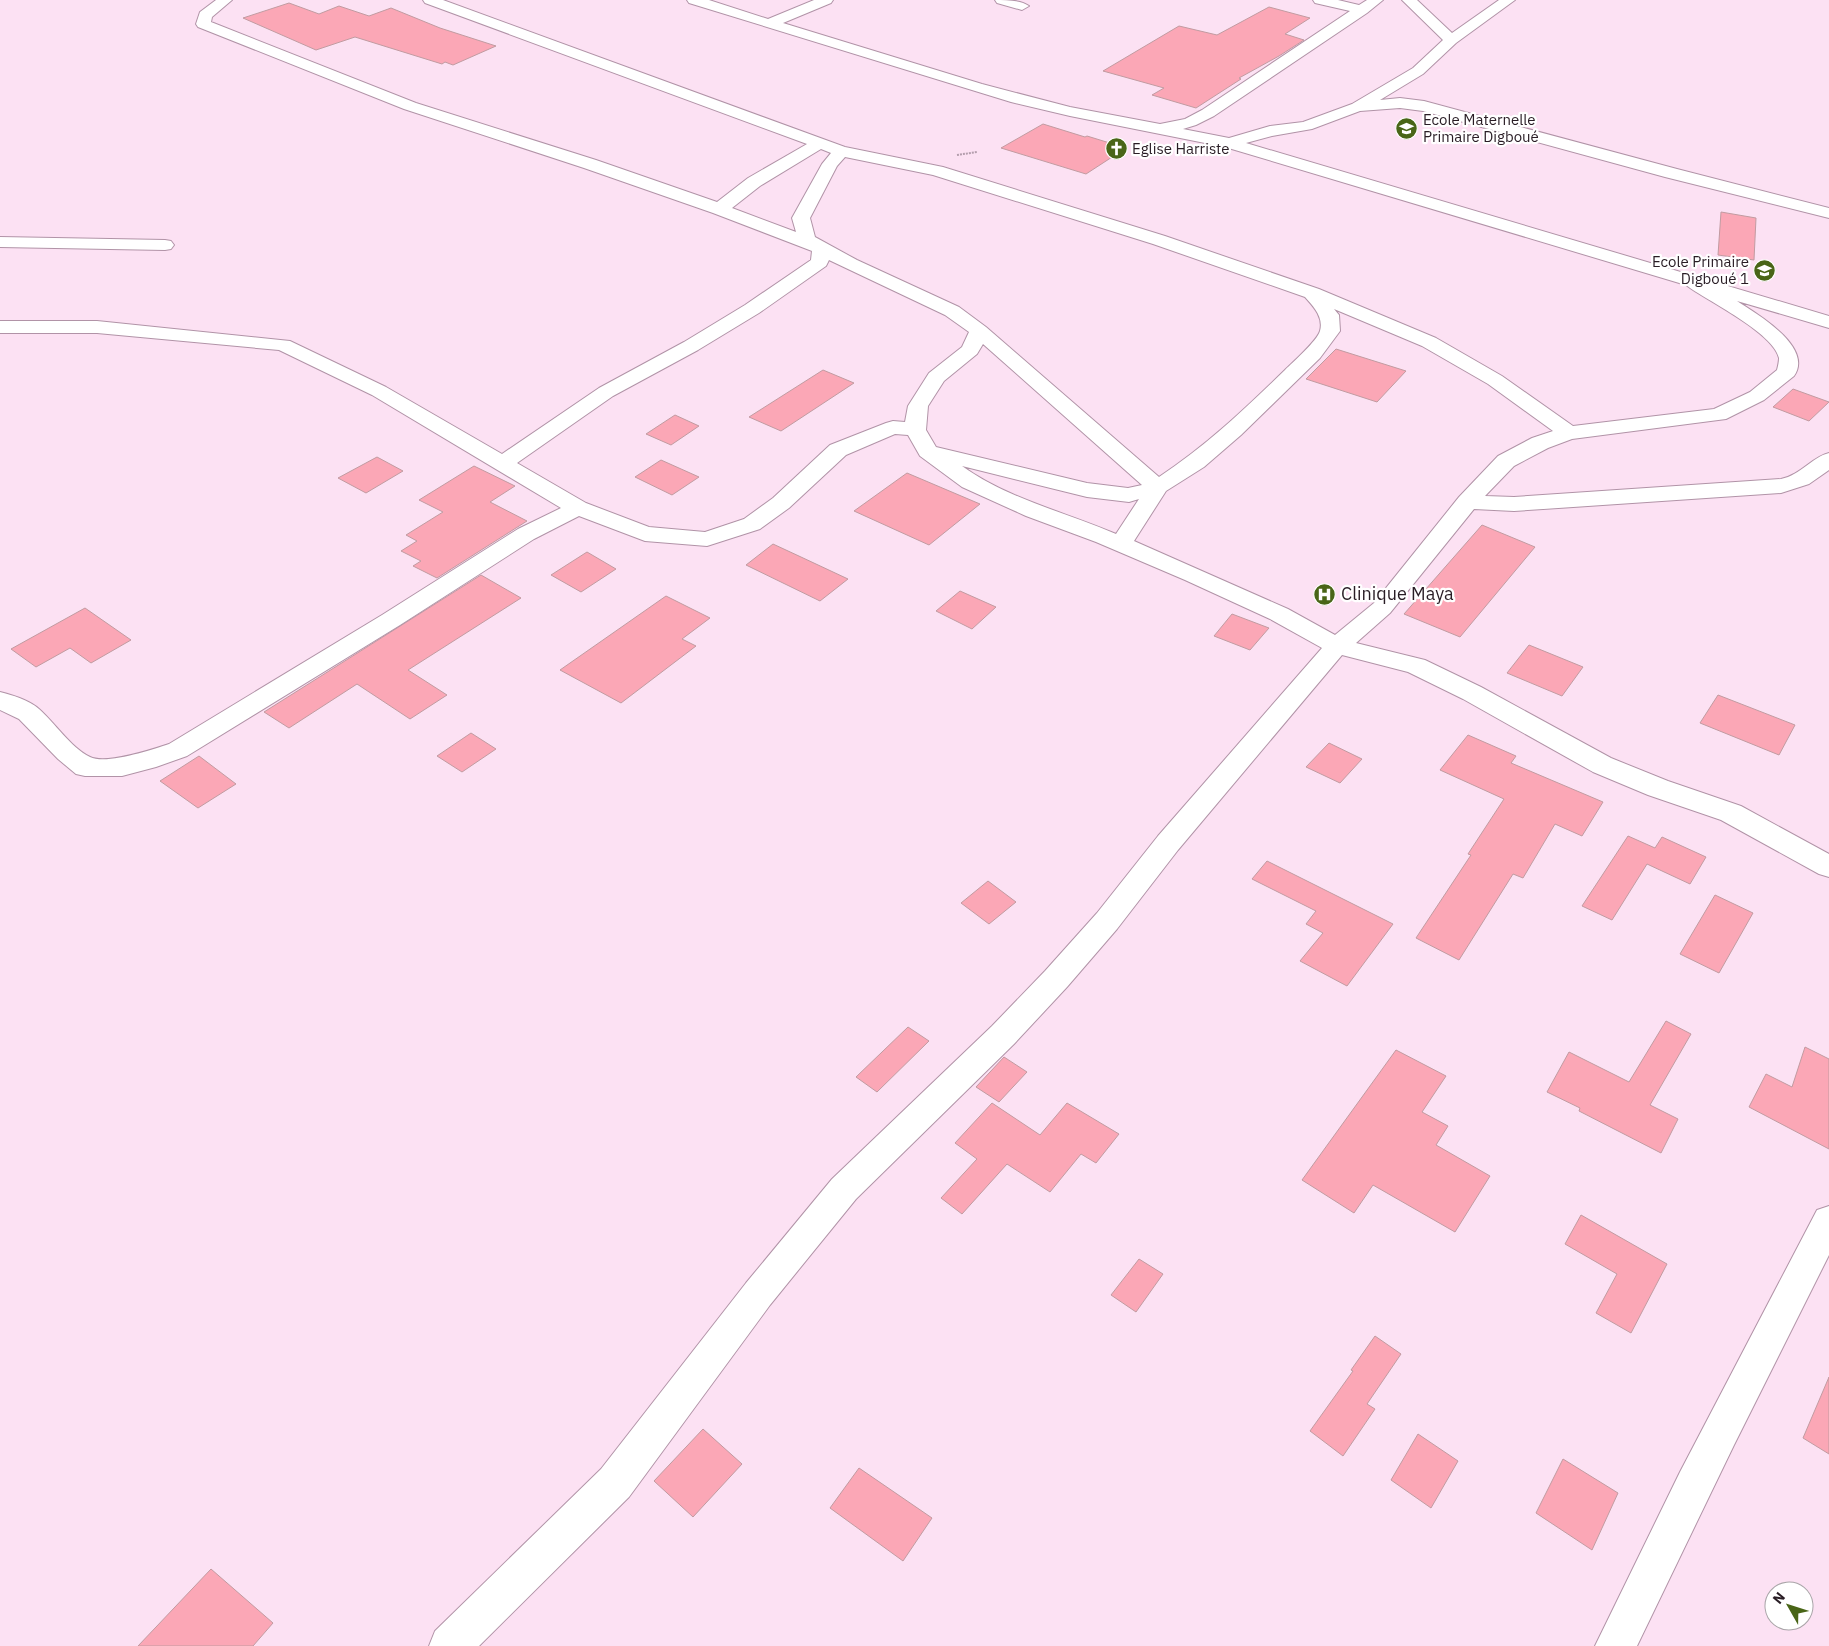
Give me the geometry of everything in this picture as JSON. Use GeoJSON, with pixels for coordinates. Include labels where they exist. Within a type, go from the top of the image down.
{"type":"FeatureCollection","features":[{"type":"Feature","properties":{"kind":"street"},"geometry":{"type":"LineString","coordinates":[[225,0],[205,15],[203,24],[410,106],[590,164],[719,209],[821,248]]}},
{"type":"Feature","properties":{"kind":"street"},"geometry":{"type":"LineString","coordinates":[[430,0],[841,151],[937,171],[1159,240],[1312,294],[1429,342],[1495,380],[1569,433]]}},
{"type":"Feature","properties":{"kind":"street"},"geometry":{"type":"LineString","coordinates":[[694,0],[1017,99],[1087,116],[1164,128],[1229,143],[1829,322]]}},
{"type":"Feature","properties":{"kind":"street"},"geometry":{"type":"LineString","coordinates":[[770,23],[826,0]]}},
{"type":"Feature","properties":{"kind":"street"},"geometry":{"type":"LineString","coordinates":[[1002,0],[1022,6]]}},
{"type":"Feature","properties":{"kind":"street"},"geometry":{"type":"LineString","coordinates":[[1320,0],[1362,10]]}},
{"type":"Feature","properties":{"kind":"street"},"geometry":{"type":"LineString","coordinates":[[1164,128],[1190,122],[1208,113],[1376,0]]}},
{"type":"Feature","properties":{"kind":"street"},"geometry":{"type":"LineString","coordinates":[[1409,0],[1451,40]]}},
{"type":"Feature","properties":{"kind":"street"},"geometry":{"type":"LineString","coordinates":[[1229,143],[1270,131],[1306,126],[1358,107],[1418,71],[1451,40],[1508,0]]}},
{"type":"Feature","properties":{"kind":"street"},"geometry":{"type":"LineString","coordinates":[[1358,107],[1400,103],[1424,106],[1671,173],[1829,212]]}},
{"type":"Feature","properties":{"kind":"street"},"geometry":{"type":"LineString","coordinates":[[719,209],[754,182],[820,143]]}},
{"type":"Feature","properties":{"kind":"street"},"geometry":{"type":"LineString","coordinates":[[841,151],[821,178],[801,218],[807,240],[851,264],[952,311],[979,331],[1158,487]]}},
{"type":"Feature","properties":{"kind":"street"},"geometry":{"type":"LineString","coordinates":[[0,242],[165,245]]}},
{"type":"Feature","properties":{"kind":"street"},"geometry":{"type":"LineString","coordinates":[[503,463],[606,392],[691,346],[752,309],[820,262],[821,248]]}},
{"type":"Feature","properties":{"kind":"street"},"geometry":{"type":"LineString","coordinates":[[450,1646],[616,1483],[758,1294],[844,1189],[1003,1035],[1056,979],[1107,921],[1168,843],[1337,646],[1382,608],[1467,502],[1506,462],[1540,444],[1569,433],[1613,429],[1719,414],[1757,396],[1787,372],[1789,358],[1784,347],[1761,326],[1692,282]]}},
{"type":"Feature","properties":{"kind":"street"},"geometry":{"type":"LineString","coordinates":[[928,451],[1087,490],[1129,495],[1158,487],[1196,462],[1234,431],[1313,354],[1330,331],[1329,315],[1312,294]]}},
{"type":"Feature","properties":{"kind":"street"},"geometry":{"type":"LineString","coordinates":[[0,327],[97,327],[283,345],[379,391],[578,508],[645,534],[707,539],[752,524],[781,503],[838,450],[893,427],[916,430]]}},
{"type":"Feature","properties":{"kind":"street"},"geometry":{"type":"LineString","coordinates":[[979,331],[970,350],[936,377],[918,406],[916,430],[928,451],[970,482],[1034,512],[1121,544],[1279,614],[1337,646],[1416,666],[1472,693],[1602,764],[1658,788],[1731,813],[1829,867]]}},
{"type":"Feature","properties":{"kind":"street"},"geometry":{"type":"LineString","coordinates":[[1467,502],[1514,504],[1781,486],[1795,484],[1829,460]]}},
{"type":"Feature","properties":{"kind":"street"},"geometry":{"type":"LineString","coordinates":[[1121,544],[1158,487]]}},
{"type":"Feature","properties":{"kind":"street"},"geometry":{"type":"LineString","coordinates":[[0,700],[28,713],[67,753],[85,766],[122,767],[147,762],[178,750],[392,620],[518,539],[578,508]]}},
{"type":"Feature","properties":{"kind":"street"},"geometry":{"type":"LineString","coordinates":[[1616,1646],[1685,1500],[1829,1221]]}},
{"type":"Feature","properties":{"kind":"building"},"geometry":{"type":"Polygon","coordinates":[[[289,3],[319,14],[339,6],[369,16],[391,8],[440,28],[496,46],[453,65],[445,62],[442,64],[355,37],[316,50],[243,18],[289,3]]]}},
{"type":"Feature","properties":{"kind":"building"},"geometry":{"type":"Polygon","coordinates":[[[1269,7],[1310,18],[1285,34],[1304,40],[1239,78],[1241,79],[1196,108],[1152,95],[1164,88],[1103,71],[1179,26],[1217,35],[1269,7]]]}},
{"type":"Feature","properties":{"kind":"building"},"geometry":{"type":"Polygon","coordinates":[[[1043,124],[1126,148],[1086,174],[1001,148],[1043,124]]]}},
{"type":"Feature","properties":{"kind":"building"},"geometry":{"type":"Polygon","coordinates":[[[1721,212],[1756,218],[1754,260],[1718,255],[1721,212]]]}},
{"type":"Feature","properties":{"kind":"building"},"geometry":{"type":"Polygon","coordinates":[[[1336,349],[1406,371],[1377,402],[1306,379],[1336,349]]]}},
{"type":"Feature","properties":{"kind":"building"},"geometry":{"type":"Polygon","coordinates":[[[823,370],[854,383],[781,431],[749,417],[823,370]]]}},
{"type":"Feature","properties":{"kind":"building"},"geometry":{"type":"Polygon","coordinates":[[[1793,389],[1829,402],[1809,421],[1773,407],[1793,389]]]}},
{"type":"Feature","properties":{"kind":"building"},"geometry":{"type":"Polygon","coordinates":[[[675,415],[699,426],[671,445],[646,434],[675,415]]]}},
{"type":"Feature","properties":{"kind":"building"},"geometry":{"type":"Polygon","coordinates":[[[377,457],[403,471],[366,493],[338,478],[377,457]]]}},
{"type":"Feature","properties":{"kind":"building"},"geometry":{"type":"Polygon","coordinates":[[[661,460],[699,477],[672,495],[635,477],[661,460]]]}},
{"type":"Feature","properties":{"kind":"building"},"geometry":{"type":"Polygon","coordinates":[[[474,466],[515,486],[490,502],[527,521],[437,578],[413,566],[421,561],[401,551],[417,541],[406,535],[443,512],[419,500],[474,466]]]}},
{"type":"Feature","properties":{"kind":"building"},"geometry":{"type":"Polygon","coordinates":[[[907,473],[980,504],[929,545],[854,511],[907,473]]]}},
{"type":"Feature","properties":{"kind":"building"},"geometry":{"type":"Polygon","coordinates":[[[1482,525],[1535,547],[1460,637],[1404,614],[1482,525]]]}},
{"type":"Feature","properties":{"kind":"building"},"geometry":{"type":"Polygon","coordinates":[[[773,544],[848,579],[820,601],[746,565],[773,544]]]}},
{"type":"Feature","properties":{"kind":"building"},"geometry":{"type":"Polygon","coordinates":[[[587,552],[616,569],[581,592],[551,575],[587,552]]]}},
{"type":"Feature","properties":{"kind":"building"},"geometry":{"type":"Polygon","coordinates":[[[481,575],[521,598],[408,670],[447,695],[410,719],[357,684],[289,728],[264,712],[481,575]]]}},
{"type":"Feature","properties":{"kind":"building"},"geometry":{"type":"Polygon","coordinates":[[[960,591],[996,607],[972,629],[936,611],[960,591]]]}},
{"type":"Feature","properties":{"kind":"building"},"geometry":{"type":"Polygon","coordinates":[[[666,596],[710,618],[682,639],[696,646],[621,703],[560,670],[666,596]]]}},
{"type":"Feature","properties":{"kind":"building"},"geometry":{"type":"Polygon","coordinates":[[[85,608],[131,640],[91,663],[70,648],[36,667],[11,649],[85,608]]]}},
{"type":"Feature","properties":{"kind":"building"},"geometry":{"type":"Polygon","coordinates":[[[1232,614],[1269,628],[1250,650],[1214,636],[1232,614]]]}},
{"type":"Feature","properties":{"kind":"building"},"geometry":{"type":"Polygon","coordinates":[[[1529,645],[1583,667],[1562,696],[1507,673],[1529,645]]]}},
{"type":"Feature","properties":{"kind":"building"},"geometry":{"type":"Polygon","coordinates":[[[1718,695],[1795,725],[1779,755],[1700,723],[1718,695]]]}},
{"type":"Feature","properties":{"kind":"building"},"geometry":{"type":"Polygon","coordinates":[[[471,733],[496,749],[462,772],[437,756],[471,733]]]}},
{"type":"Feature","properties":{"kind":"building"},"geometry":{"type":"Polygon","coordinates":[[[1468,735],[1516,756],[1511,763],[1603,802],[1582,836],[1555,824],[1523,878],[1513,874],[1459,960],[1416,938],[1471,855],[1468,854],[1504,799],[1440,770],[1468,735]]]}},
{"type":"Feature","properties":{"kind":"building"},"geometry":{"type":"Polygon","coordinates":[[[1329,743],[1362,759],[1340,783],[1306,767],[1329,743]]]}},
{"type":"Feature","properties":{"kind":"building"},"geometry":{"type":"Polygon","coordinates":[[[199,756],[236,784],[198,808],[160,781],[199,756]]]}},
{"type":"Feature","properties":{"kind":"building"},"geometry":{"type":"Polygon","coordinates":[[[1628,836],[1655,848],[1662,837],[1706,857],[1690,884],[1647,864],[1612,920],[1582,906],[1628,836]]]}},
{"type":"Feature","properties":{"kind":"building"},"geometry":{"type":"Polygon","coordinates":[[[1267,861],[1393,924],[1347,986],[1300,961],[1323,933],[1306,924],[1316,911],[1252,879],[1267,861]]]}},
{"type":"Feature","properties":{"kind":"building"},"geometry":{"type":"Polygon","coordinates":[[[988,881],[1016,902],[989,924],[961,903],[988,881]]]}},
{"type":"Feature","properties":{"kind":"building"},"geometry":{"type":"Polygon","coordinates":[[[1715,895],[1753,913],[1719,973],[1680,954],[1715,895]]]}},
{"type":"Feature","properties":{"kind":"building"},"geometry":{"type":"Polygon","coordinates":[[[1666,1021],[1691,1034],[1650,1105],[1678,1119],[1661,1153],[1579,1111],[1580,1108],[1547,1092],[1569,1052],[1629,1082],[1666,1021]]]}},
{"type":"Feature","properties":{"kind":"building"},"geometry":{"type":"Polygon","coordinates":[[[908,1027],[929,1041],[877,1092],[856,1077],[908,1027]]]}},
{"type":"Feature","properties":{"kind":"building"},"geometry":{"type":"Polygon","coordinates":[[[1805,1047],[1829,1059],[1829,1149],[1749,1107],[1766,1074],[1792,1087],[1805,1047]]]}},
{"type":"Feature","properties":{"kind":"building"},"geometry":{"type":"Polygon","coordinates":[[[1396,1050],[1446,1076],[1422,1112],[1448,1126],[1436,1145],[1490,1176],[1455,1232],[1373,1185],[1354,1213],[1302,1180],[1396,1050]]]}},
{"type":"Feature","properties":{"kind":"building"},"geometry":{"type":"Polygon","coordinates":[[[1004,1057],[1027,1072],[999,1102],[976,1087],[1004,1057]]]}},
{"type":"Feature","properties":{"kind":"building"},"geometry":{"type":"Polygon","coordinates":[[[992,1103],[1040,1135],[1067,1103],[1119,1134],[1096,1163],[1081,1154],[1050,1192],[1007,1164],[962,1214],[941,1198],[977,1159],[955,1143],[992,1103]]]}},
{"type":"Feature","properties":{"kind":"building"},"geometry":{"type":"Polygon","coordinates":[[[1581,1215],[1667,1264],[1631,1333],[1596,1313],[1617,1274],[1565,1244],[1581,1215]]]}},
{"type":"Feature","properties":{"kind":"building"},"geometry":{"type":"Polygon","coordinates":[[[1139,1259],[1163,1274],[1136,1312],[1111,1295],[1139,1259]]]}},
{"type":"Feature","properties":{"kind":"building"},"geometry":{"type":"Polygon","coordinates":[[[1375,1336],[1401,1354],[1367,1404],[1375,1409],[1343,1456],[1310,1431],[1353,1371],[1351,1370],[1375,1336]]]}},
{"type":"Feature","properties":{"kind":"building"},"geometry":{"type":"Polygon","coordinates":[[[1829,1377],[1829,1454],[1803,1438],[1829,1377]]]}},
{"type":"Feature","properties":{"kind":"building"},"geometry":{"type":"Polygon","coordinates":[[[703,1429],[742,1464],[693,1517],[654,1481],[703,1429]]]}},
{"type":"Feature","properties":{"kind":"building"},"geometry":{"type":"Polygon","coordinates":[[[1418,1434],[1458,1461],[1431,1508],[1391,1480],[1418,1434]]]}},
{"type":"Feature","properties":{"kind":"building"},"geometry":{"type":"Polygon","coordinates":[[[1563,1459],[1618,1493],[1592,1550],[1536,1513],[1563,1459]]]}},
{"type":"Feature","properties":{"kind":"building"},"geometry":{"type":"Polygon","coordinates":[[[859,1468],[932,1518],[903,1561],[830,1508],[859,1468]]]}},
{"type":"Feature","properties":{"kind":"building"},"geometry":{"type":"Polygon","coordinates":[[[211,1569],[273,1623],[253,1646],[138,1646],[211,1569]]]}},
{"type":"Feature","properties":{"kind":"place","name":"Ecole Maternelle Primaire Digboué"},"geometry":{"type":"Point","coordinates":[1407,129]}},
{"type":"Feature","properties":{"kind":"place","name":"Eglise Harriste"},"geometry":{"type":"Point","coordinates":[1116,149]}},
{"type":"Feature","properties":{"kind":"place","name":"Ecole Primaire Digboué 1"},"geometry":{"type":"Point","coordinates":[1765,271]}},
{"type":"Feature","properties":{"kind":"place","name":"Clinique Maya"},"geometry":{"type":"Point","coordinates":[1325,594]}}]}
